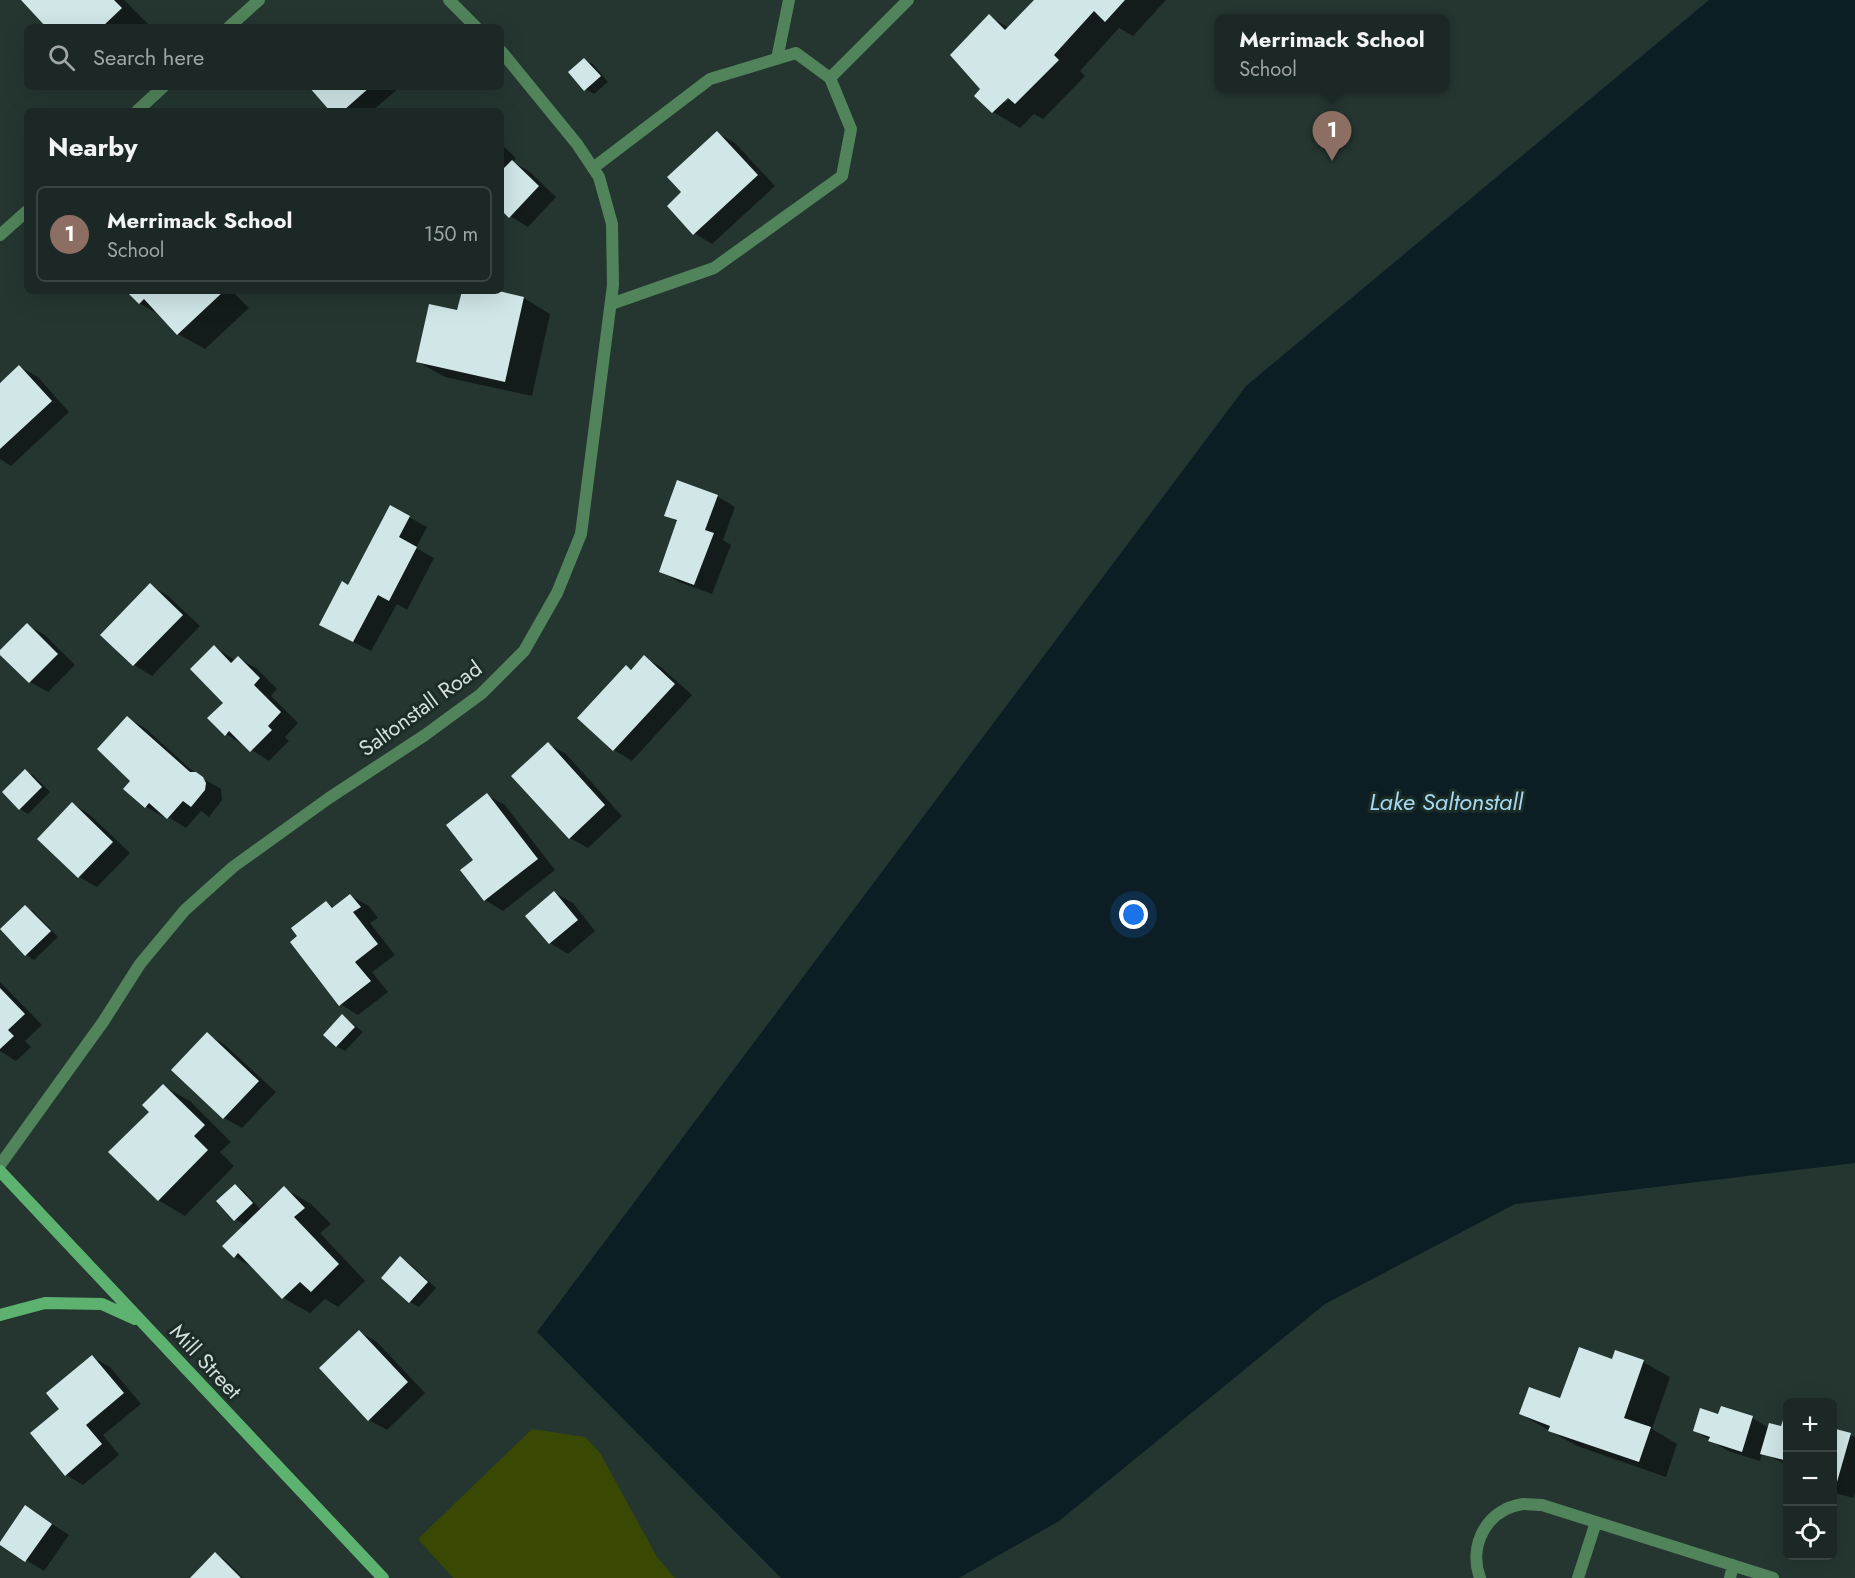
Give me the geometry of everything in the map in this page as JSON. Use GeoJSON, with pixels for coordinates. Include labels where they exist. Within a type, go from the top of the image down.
{"type":"FeatureCollection","features":[{"type":"Feature","properties":{"kind":"main road","name":"Mill Street"},"geometry":{"type":"LineString","coordinates":[[0,1171],[383,1578]]}},
{"type":"Feature","properties":{"kind":"main road"},"geometry":{"type":"LineString","coordinates":[[0,1315],[45,1303],[102,1304],[140,1321]]}},
{"type":"Feature","properties":{"kind":"street"},"geometry":{"type":"LineString","coordinates":[[232,24],[259,0]]}},
{"type":"Feature","properties":{"kind":"street"},"geometry":{"type":"LineString","coordinates":[[449,0],[473,24]]}},
{"type":"Feature","properties":{"kind":"street"},"geometry":{"type":"LineString","coordinates":[[777,59],[789,0]]}},
{"type":"Feature","properties":{"kind":"street"},"geometry":{"type":"LineString","coordinates":[[830,78],[908,0]]}},
{"type":"Feature","properties":{"kind":"street"},"geometry":{"type":"LineString","coordinates":[[593,168],[710,79],[796,53],[830,78],[851,129],[842,176],[714,268],[611,304]]}},
{"type":"Feature","properties":{"kind":"street","name":"Saltonstall Road"},"geometry":{"type":"LineString","coordinates":[[0,1165],[103,1022],[140,964],[185,910],[233,867],[481,694],[524,651],[557,593],[581,534],[613,285],[612,224],[599,177],[577,144],[504,55]]}},
{"type":"Feature","properties":{"kind":"street"},"geometry":{"type":"LineString","coordinates":[[140,108],[160,90]]}},
{"type":"Feature","properties":{"kind":"street"},"geometry":{"type":"LineString","coordinates":[[0,235],[24,214]]}},
{"type":"Feature","properties":{"kind":"street"},"geometry":{"type":"LineString","coordinates":[[1480,1578],[1476,1568],[1476,1552],[1480,1536],[1490,1520],[1506,1509],[1524,1504],[1542,1505],[1773,1578]]}},
{"type":"Feature","properties":{"kind":"street"},"geometry":{"type":"LineString","coordinates":[[1578,1578],[1596,1522]]}},
{"type":"Feature","properties":{"kind":"street"},"geometry":{"type":"LineString","coordinates":[[1730,1578],[1733,1565]]}},
{"type":"Feature","properties":{"kind":"green space"},"geometry":{"type":"Polygon","coordinates":[[[532,1429],[585,1437],[600,1453],[657,1557],[675,1578],[453,1578],[418,1539],[532,1429]]]}},
{"type":"Feature","properties":{"kind":"water","name":"Lake Saltonstall"},"geometry":{"type":"Polygon","coordinates":[[[1709,0],[1855,0],[1855,1163],[1515,1204],[1325,1304],[1059,1521],[959,1578],[781,1578],[537,1332],[1246,386],[1709,0]]]}},
{"type":"Feature","properties":{"kind":"building"},"geometry":{"type":"Polygon","coordinates":[[[21,0],[114,0],[122,8],[105,24],[43,24],[21,0]]]}},
{"type":"Feature","properties":{"kind":"building"},"geometry":{"type":"Polygon","coordinates":[[[1034,0],[1125,0],[1105,22],[1094,11],[1054,55],[1059,60],[1015,104],[1008,98],[992,113],[974,96],[980,89],[950,55],[989,14],[1005,30],[1034,0]]]}},
{"type":"Feature","properties":{"kind":"building"},"geometry":{"type":"Polygon","coordinates":[[[584,58],[601,76],[584,91],[568,72],[584,58]]]}},
{"type":"Feature","properties":{"kind":"building"},"geometry":{"type":"Polygon","coordinates":[[[312,90],[367,90],[346,108],[327,108],[312,90]]]}},
{"type":"Feature","properties":{"kind":"building"},"geometry":{"type":"Polygon","coordinates":[[[717,131],[758,175],[693,235],[667,206],[681,192],[667,177],[717,131]]]}},
{"type":"Feature","properties":{"kind":"building"},"geometry":{"type":"Polygon","coordinates":[[[512,160],[539,186],[509,218],[504,213],[504,168],[512,160]]]}},
{"type":"Feature","properties":{"kind":"building"},"geometry":{"type":"Polygon","coordinates":[[[504,292],[524,297],[505,382],[416,362],[429,304],[457,310],[461,294],[504,292]]]}},
{"type":"Feature","properties":{"kind":"building"},"geometry":{"type":"Polygon","coordinates":[[[129,294],[221,294],[177,335],[144,299],[139,304],[129,294]]]}},
{"type":"Feature","properties":{"kind":"building"},"geometry":{"type":"Polygon","coordinates":[[[19,365],[52,401],[0,449],[0,383],[19,365]]]}},
{"type":"Feature","properties":{"kind":"building"},"geometry":{"type":"Polygon","coordinates":[[[677,480],[718,495],[705,530],[714,533],[694,585],[659,572],[677,520],[664,516],[677,480]]]}},
{"type":"Feature","properties":{"kind":"building"},"geometry":{"type":"Polygon","coordinates":[[[390,505],[410,516],[399,537],[417,547],[389,601],[378,595],[353,642],[319,625],[342,581],[348,585],[390,505]]]}},
{"type":"Feature","properties":{"kind":"building"},"geometry":{"type":"Polygon","coordinates":[[[150,583],[183,615],[133,666],[100,635],[150,583]]]}},
{"type":"Feature","properties":{"kind":"building"},"geometry":{"type":"Polygon","coordinates":[[[27,623],[58,654],[29,683],[0,655],[0,650],[27,623]]]}},
{"type":"Feature","properties":{"kind":"building"},"geometry":{"type":"Polygon","coordinates":[[[214,645],[231,663],[238,656],[260,678],[254,685],[281,712],[268,726],[272,730],[250,752],[229,731],[225,736],[207,718],[223,703],[190,669],[214,645]]]}},
{"type":"Feature","properties":{"kind":"building"},"geometry":{"type":"Polygon","coordinates":[[[644,655],[675,684],[613,751],[577,718],[626,665],[631,670],[644,655]]]}},
{"type":"Feature","properties":{"kind":"building"},"geometry":{"type":"Polygon","coordinates":[[[127,716],[190,772],[196,772],[203,777],[206,783],[205,790],[191,807],[183,801],[167,819],[149,803],[145,808],[123,789],[130,781],[97,749],[127,716]]]}},
{"type":"Feature","properties":{"kind":"building"},"geometry":{"type":"Polygon","coordinates":[[[548,742],[605,805],[569,839],[511,776],[548,742]]]}},
{"type":"Feature","properties":{"kind":"building"},"geometry":{"type":"Polygon","coordinates":[[[25,769],[42,787],[19,810],[2,792],[25,769]]]}},
{"type":"Feature","properties":{"kind":"building"},"geometry":{"type":"Polygon","coordinates":[[[487,793],[538,859],[484,901],[460,870],[473,860],[446,825],[487,793]]]}},
{"type":"Feature","properties":{"kind":"building"},"geometry":{"type":"Polygon","coordinates":[[[72,802],[113,842],[78,878],[37,839],[72,802]]]}},
{"type":"Feature","properties":{"kind":"building"},"geometry":{"type":"Polygon","coordinates":[[[554,891],[578,920],[549,944],[525,916],[554,891]]]}},
{"type":"Feature","properties":{"kind":"building"},"geometry":{"type":"Polygon","coordinates":[[[350,894],[361,907],[353,912],[378,944],[355,962],[371,981],[339,1006],[290,942],[297,936],[291,928],[326,901],[332,908],[350,894]]]}},
{"type":"Feature","properties":{"kind":"building"},"geometry":{"type":"Polygon","coordinates":[[[25,905],[51,931],[25,956],[0,929],[25,905]]]}},
{"type":"Feature","properties":{"kind":"building"},"geometry":{"type":"Polygon","coordinates":[[[0,988],[25,1014],[8,1030],[14,1036],[0,1049],[0,988]]]}},
{"type":"Feature","properties":{"kind":"building"},"geometry":{"type":"Polygon","coordinates":[[[342,1014],[355,1027],[336,1047],[323,1035],[342,1014]]]}},
{"type":"Feature","properties":{"kind":"building"},"geometry":{"type":"Polygon","coordinates":[[[207,1032],[259,1081],[223,1119],[171,1070],[207,1032]]]}},
{"type":"Feature","properties":{"kind":"building"},"geometry":{"type":"Polygon","coordinates":[[[163,1084],[205,1125],[194,1136],[208,1150],[158,1201],[108,1152],[149,1112],[142,1105],[163,1084]]]}},
{"type":"Feature","properties":{"kind":"building"},"geometry":{"type":"Polygon","coordinates":[[[235,1184],[253,1203],[234,1221],[216,1201],[235,1184]]]}},
{"type":"Feature","properties":{"kind":"building"},"geometry":{"type":"Polygon","coordinates":[[[284,1186],[305,1208],[294,1217],[339,1264],[311,1292],[300,1282],[282,1299],[238,1253],[234,1258],[222,1246],[284,1186]]]}},
{"type":"Feature","properties":{"kind":"building"},"geometry":{"type":"Polygon","coordinates":[[[400,1256],[428,1282],[409,1303],[381,1278],[400,1256]]]}},
{"type":"Feature","properties":{"kind":"building"},"geometry":{"type":"Polygon","coordinates":[[[359,1330],[408,1382],[368,1421],[319,1368],[359,1330]]]}},
{"type":"Feature","properties":{"kind":"building"},"geometry":{"type":"Polygon","coordinates":[[[1579,1347],[1612,1359],[1615,1350],[1644,1360],[1624,1418],[1651,1427],[1639,1462],[1548,1431],[1550,1426],[1519,1414],[1529,1387],[1560,1398],[1579,1347]]]}},
{"type":"Feature","properties":{"kind":"building"},"geometry":{"type":"Polygon","coordinates":[[[92,1355],[124,1393],[86,1425],[102,1444],[65,1476],[30,1433],[59,1409],[46,1393],[92,1355]]]}},
{"type":"Feature","properties":{"kind":"building"},"geometry":{"type":"Polygon","coordinates":[[[1721,1406],[1753,1416],[1742,1452],[1708,1441],[1710,1437],[1693,1431],[1700,1408],[1718,1414],[1721,1406]]]}},
{"type":"Feature","properties":{"kind":"building"},"geometry":{"type":"Polygon","coordinates":[[[1783,1420],[1783,1460],[1760,1454],[1769,1423],[1781,1426],[1783,1420]]]}},
{"type":"Feature","properties":{"kind":"building"},"geometry":{"type":"Polygon","coordinates":[[[1837,1429],[1851,1433],[1837,1482],[1837,1429]]]}},
{"type":"Feature","properties":{"kind":"building"},"geometry":{"type":"Polygon","coordinates":[[[25,1505],[52,1524],[25,1562],[0,1545],[0,1542],[25,1505]]]}},
{"type":"Feature","properties":{"kind":"building"},"geometry":{"type":"Polygon","coordinates":[[[215,1552],[241,1578],[190,1578],[215,1552]]]}},
{"type":"Feature","properties":{"kind":"place","name":"Merrimack School"},"geometry":{"type":"Point","coordinates":[1332,161]}}]}
